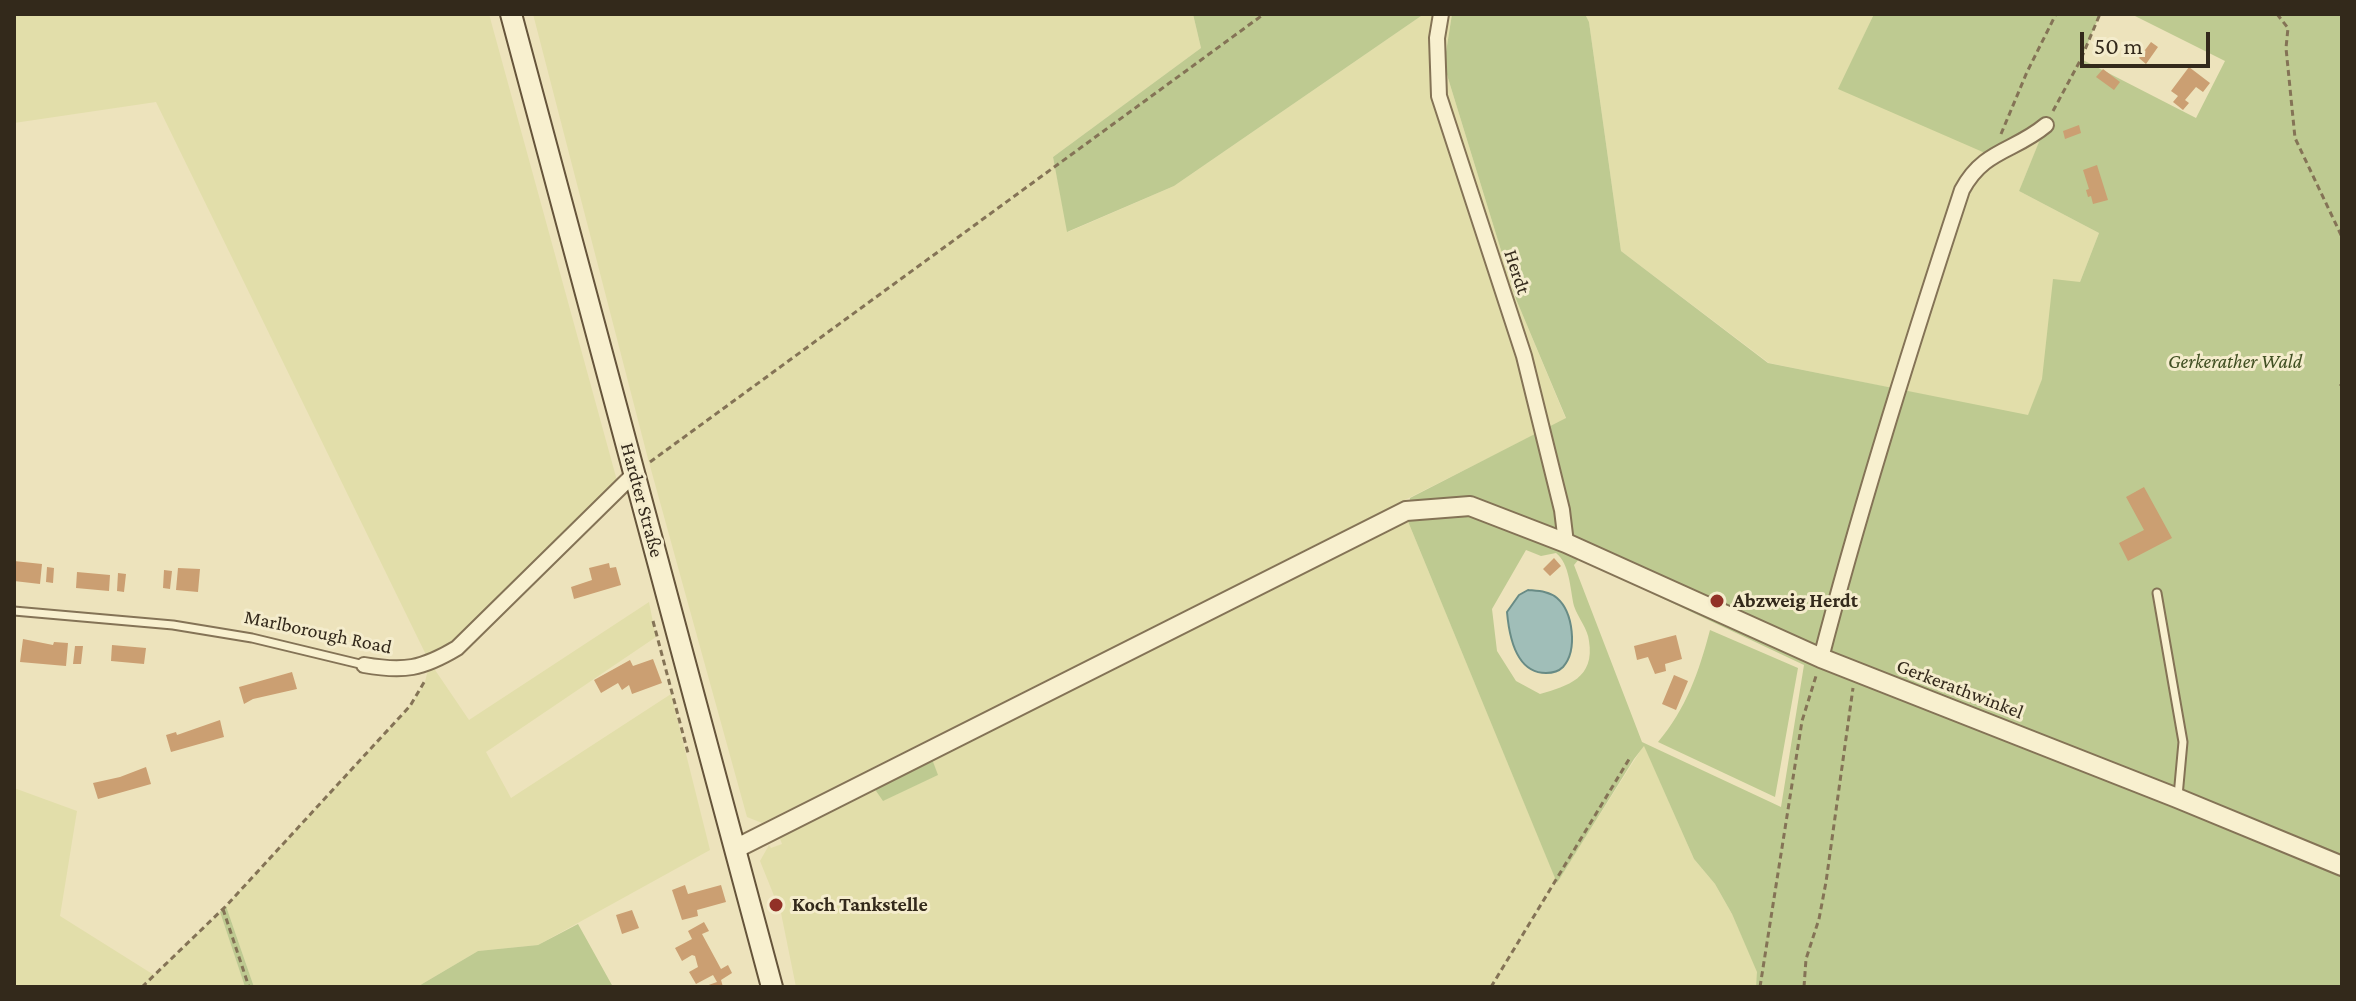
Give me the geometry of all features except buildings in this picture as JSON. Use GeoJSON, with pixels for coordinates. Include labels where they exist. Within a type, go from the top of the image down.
{"type":"FeatureCollection","features":[{"type":"Feature","properties":{"kind":"main road","name":"Hardter Straße"},"geometry":{"type":"LineString","coordinates":[[511,14],[772,987]]}},
{"type":"Feature","properties":{"kind":"street","name":"Herdt"},"geometry":{"type":"LineString","coordinates":[[1441,14],[1437,38],[1439,96],[1524,356],[1562,510],[1566,543]]}},
{"type":"Feature","properties":{"kind":"street"},"geometry":{"type":"LineString","coordinates":[[1821,658],[1854,531],[1962,190],[1971,173],[1992,156],[2031,138],[2046,125]]}},
{"type":"Feature","properties":{"kind":"street","name":"Marlborough Road"},"geometry":{"type":"LineString","coordinates":[[364,665],[397,668],[430,664],[457,648],[635,473]]}},
{"type":"Feature","properties":{"kind":"street","name":"Gerkerathwinkel"},"geometry":{"type":"LineString","coordinates":[[735,849],[1406,511],[1470,506],[1566,543],[1821,658],[2342,866]]}},
{"type":"Feature","properties":{"kind":"lane"},"geometry":{"type":"LineString","coordinates":[[2157,593],[2183,742],[2177,798]]}},
{"type":"Feature","properties":{"kind":"lane","name":"Marlborough Road"},"geometry":{"type":"LineString","coordinates":[[14,611],[173,625],[252,638],[364,665]]}},
{"type":"Feature","properties":{"kind":"path"},"geometry":{"type":"LineString","coordinates":[[635,473],[1264,14]]}},
{"type":"Feature","properties":{"kind":"path"},"geometry":{"type":"LineString","coordinates":[[1992,156],[2027,72],[2056,14]]}},
{"type":"Feature","properties":{"kind":"path"},"geometry":{"type":"LineString","coordinates":[[2046,125],[2081,59],[2100,14]]}},
{"type":"Feature","properties":{"kind":"path"},"geometry":{"type":"LineString","coordinates":[[2277,14],[2288,28],[2286,48],[2295,138],[2342,237]]}},
{"type":"Feature","properties":{"kind":"path"},"geometry":{"type":"LineString","coordinates":[[1760,987],[1802,721],[1821,658]]}},
{"type":"Feature","properties":{"kind":"path"},"geometry":{"type":"LineString","coordinates":[[142,987],[223,909],[410,706],[424,685],[430,664]]}},
{"type":"Feature","properties":{"kind":"path"},"geometry":{"type":"LineString","coordinates":[[1804,987],[1806,959],[1819,919],[1826,882],[1856,672]]}},
{"type":"Feature","properties":{"kind":"path"},"geometry":{"type":"LineString","coordinates":[[1491,987],[1631,756]]}},
{"type":"Feature","properties":{"kind":"path"},"geometry":{"type":"LineString","coordinates":[[223,909],[249,987]]}},
{"type":"Feature","properties":{"kind":"shaded area"},"geometry":{"type":"Polygon","coordinates":[[[14,14],[489,14],[619,488],[431,664],[469,720],[649,602],[656,637],[486,752],[511,798],[671,694],[710,850],[538,945],[478,951],[417,987],[254,987],[226,906],[410,706],[424,685],[430,663],[156,102],[14,123],[14,14]]]}},
{"type":"Feature","properties":{"kind":"shaded area"},"geometry":{"type":"Polygon","coordinates":[[[533,14],[1193,14],[1201,48],[1053,157],[1068,232],[1174,186],[1424,14],[1452,14],[1444,65],[1516,299],[1566,419],[762,823],[747,817],[647,455],[533,14]]]}},
{"type":"Feature","properties":{"kind":"shaded area"},"geometry":{"type":"Polygon","coordinates":[[[1585,14],[1874,14],[1839,89],[2046,125],[2019,191],[2099,233],[2028,416],[1769,363],[1621,251],[1589,22],[1585,14]]]}},
{"type":"Feature","properties":{"kind":"shaded area"},"geometry":{"type":"Polygon","coordinates":[[[1407,519],[1557,882],[1644,745],[1694,859],[1715,884],[1732,914],[1758,972],[1756,987],[796,987],[781,913],[760,861],[769,845],[771,848],[782,844],[779,836],[874,788],[884,800],[937,775],[932,759],[1407,519]]]}},
{"type":"Feature","properties":{"kind":"shaded area"},"geometry":{"type":"Polygon","coordinates":[[[14,788],[77,811],[60,916],[154,975],[220,912],[245,987],[14,987],[14,788]]]}},
{"type":"Feature","properties":{"kind":"green space"},"geometry":{"type":"Polygon","coordinates":[[[1193,14],[1424,14],[1174,186],[1067,232],[1053,157],[1201,48],[1193,14]]]}},
{"type":"Feature","properties":{"kind":"green space","name":"Gerkerather Wald"},"geometry":{"type":"Polygon","coordinates":[[[1452,14],[1585,14],[1589,22],[1621,251],[1768,363],[2028,415],[2042,379],[2053,279],[2080,282],[2099,233],[2019,191],[2045,127],[1992,156],[1838,89],[1874,14],[2100,14],[2081,59],[2196,118],[2225,61],[2131,14],[2342,14],[2342,987],[1756,987],[1757,972],[1732,914],[1715,884],[1694,859],[1644,746],[1557,883],[1407,519],[1410,498],[1566,418],[1516,299],[1444,65],[1452,14]],[[1526,550],[1492,609],[1497,651],[1516,681],[1540,694],[1560,688],[1584,672],[1590,654],[1589,641],[1574,606],[1567,570],[1561,558],[1556,553],[1541,556],[1526,550]],[[1579,559],[1574,565],[1642,742],[1781,807],[1804,665],[1579,559]]]}},
{"type":"Feature","properties":{"kind":"green space"},"geometry":{"type":"Polygon","coordinates":[[[1710,630],[1798,668],[1775,797],[1658,742],[1690,689],[1710,630]]]}},
{"type":"Feature","properties":{"kind":"green space"},"geometry":{"type":"Polygon","coordinates":[[[932,759],[938,775],[883,801],[874,788],[932,759]]]}},
{"type":"Feature","properties":{"kind":"green space"},"geometry":{"type":"Polygon","coordinates":[[[226,906],[254,987],[245,987],[220,912],[226,906]]]}},
{"type":"Feature","properties":{"kind":"green space"},"geometry":{"type":"Polygon","coordinates":[[[578,924],[613,987],[417,987],[478,951],[538,945],[578,924]]]}},
{"type":"Feature","properties":{"kind":"water"},"geometry":{"type":"Polygon","coordinates":[[[1528,590],[1557,598],[1567,612],[1572,631],[1571,651],[1563,667],[1555,672],[1546,673],[1528,667],[1512,641],[1507,612],[1519,595],[1528,590]]]}},
{"type":"Feature","properties":{"kind":"place","name":"Abzweig Herdt"},"geometry":{"type":"Point","coordinates":[1717,601]}},
{"type":"Feature","properties":{"kind":"place","name":"Koch Tankstelle"},"geometry":{"type":"Point","coordinates":[776,905]}}]}
